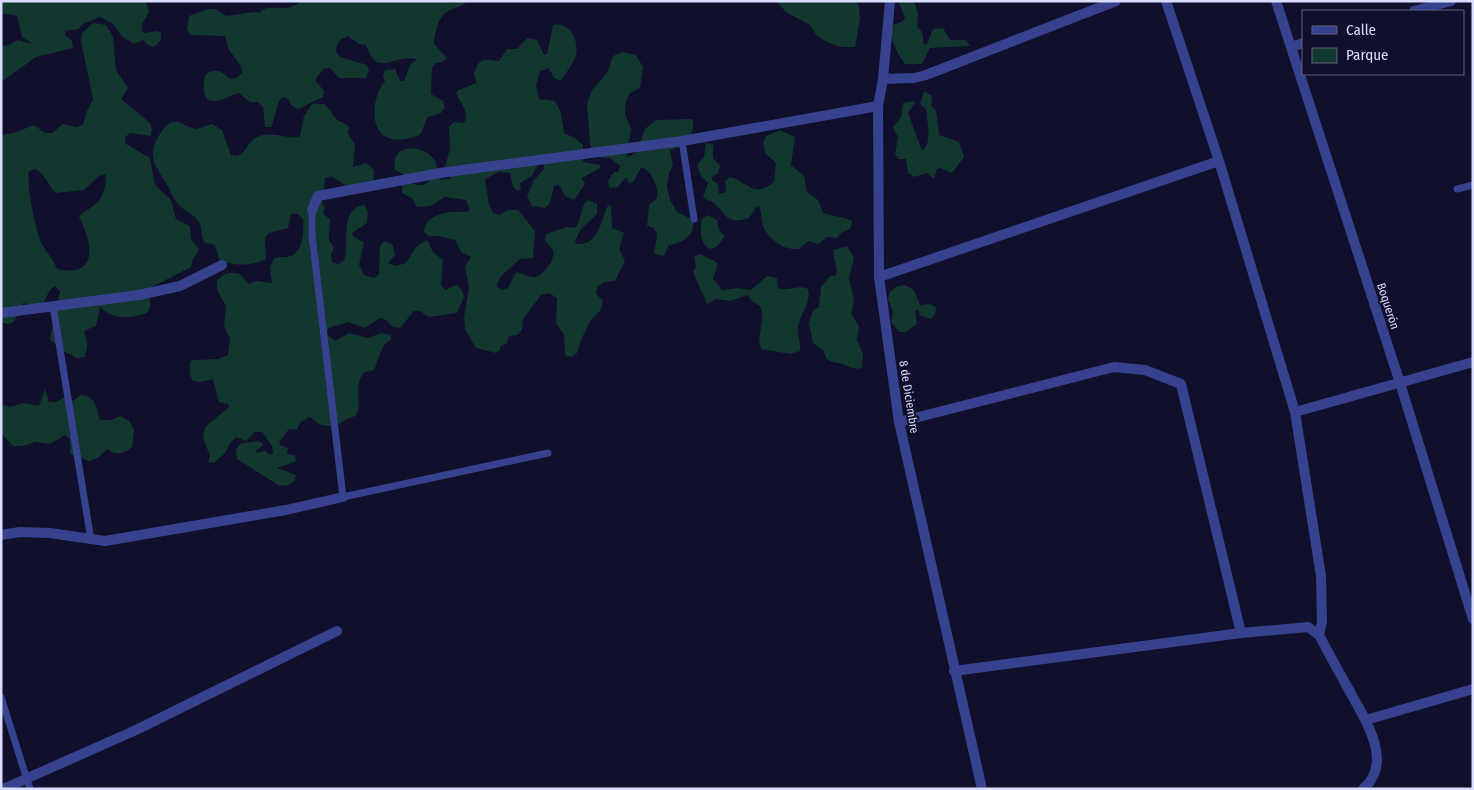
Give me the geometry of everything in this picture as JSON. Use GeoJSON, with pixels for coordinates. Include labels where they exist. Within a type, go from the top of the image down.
{"type":"FeatureCollection","features":[{"type":"Feature","properties":{"kind":"street","name":"8 de Diciembre"},"geometry":{"type":"LineString","coordinates":[[890,1],[883,79],[878,106],[879,277],[899,422],[982,789]]}},
{"type":"Feature","properties":{"kind":"street"},"geometry":{"type":"LineString","coordinates":[[883,79],[914,78],[926,75],[1116,1]]}},
{"type":"Feature","properties":{"kind":"street"},"geometry":{"type":"LineString","coordinates":[[1166,1],[1219,161],[1295,412],[1321,576],[1322,622],[1320,635]]}},
{"type":"Feature","properties":{"kind":"street","name":"Boquerón"},"geometry":{"type":"LineString","coordinates":[[1276,1],[1400,383],[1473,619]]}},
{"type":"Feature","properties":{"kind":"street"},"geometry":{"type":"LineString","coordinates":[[1418,10],[1451,1]]}},
{"type":"Feature","properties":{"kind":"street"},"geometry":{"type":"LineString","coordinates":[[1291,47],[1302,43]]}},
{"type":"Feature","properties":{"kind":"street"},"geometry":{"type":"LineString","coordinates":[[312,210],[318,196],[440,173],[682,141],[878,106]]}},
{"type":"Feature","properties":{"kind":"street"},"geometry":{"type":"LineString","coordinates":[[879,277],[1219,161]]}},
{"type":"Feature","properties":{"kind":"street"},"geometry":{"type":"LineString","coordinates":[[1,313],[140,295],[180,286],[222,265]]}},
{"type":"Feature","properties":{"kind":"street"},"geometry":{"type":"LineString","coordinates":[[1295,412],[1473,362]]}},
{"type":"Feature","properties":{"kind":"street"},"geometry":{"type":"LineString","coordinates":[[899,422],[1114,367],[1145,370],[1181,384],[1241,633]]}},
{"type":"Feature","properties":{"kind":"street"},"geometry":{"type":"LineString","coordinates":[[1,535],[20,532],[50,533],[106,541],[286,510],[343,498]]}},
{"type":"Feature","properties":{"kind":"street"},"geometry":{"type":"LineString","coordinates":[[954,671],[1241,633],[1308,627],[1320,635],[1366,720],[1374,740],[1376,756],[1373,778],[1363,789]]}},
{"type":"Feature","properties":{"kind":"street"},"geometry":{"type":"LineString","coordinates":[[3,789],[28,784],[337,631]]}},
{"type":"Feature","properties":{"kind":"street"},"geometry":{"type":"LineString","coordinates":[[1366,720],[1473,689]]}},
{"type":"Feature","properties":{"kind":"lane"},"geometry":{"type":"LineString","coordinates":[[682,141],[694,220]]}},
{"type":"Feature","properties":{"kind":"lane"},"geometry":{"type":"LineString","coordinates":[[1457,189],[1473,185]]}},
{"type":"Feature","properties":{"kind":"lane"},"geometry":{"type":"LineString","coordinates":[[312,210],[312,234],[343,498],[548,453]]}},
{"type":"Feature","properties":{"kind":"lane"},"geometry":{"type":"LineString","coordinates":[[53,306],[91,540]]}},
{"type":"Feature","properties":{"kind":"lane"},"geometry":{"type":"LineString","coordinates":[[1,697],[28,784]]}},
{"type":"Feature","properties":{"kind":"green space"},"geometry":{"type":"Polygon","coordinates":[[[1,1],[146,1],[149,12],[142,24],[142,31],[144,33],[158,31],[161,33],[161,40],[154,47],[148,45],[143,40],[134,44],[123,37],[112,23],[100,17],[83,24],[78,29],[65,31],[65,35],[72,41],[73,48],[36,57],[1,82],[1,46],[9,45],[18,40],[33,44],[22,37],[17,16],[1,13],[1,1]]]}},
{"type":"Feature","properties":{"kind":"green space"},"geometry":{"type":"Polygon","coordinates":[[[301,1],[467,1],[463,5],[445,13],[436,30],[434,44],[447,58],[442,62],[435,63],[432,68],[431,94],[443,101],[445,107],[441,113],[428,117],[420,134],[417,136],[393,139],[384,136],[378,129],[374,110],[376,100],[385,81],[383,77],[385,70],[395,69],[400,81],[404,81],[410,65],[417,59],[408,58],[380,63],[375,61],[370,55],[366,45],[359,44],[348,36],[342,38],[339,42],[336,52],[340,57],[367,65],[369,71],[366,78],[339,78],[330,68],[323,69],[315,80],[324,91],[323,97],[298,109],[291,105],[288,99],[282,97],[271,127],[265,127],[263,107],[258,102],[250,102],[239,93],[217,101],[208,100],[204,88],[206,74],[216,71],[222,72],[230,79],[236,78],[242,73],[241,66],[229,50],[225,36],[191,35],[187,30],[189,16],[208,9],[215,9],[226,16],[254,12],[260,13],[264,9],[289,7],[301,1]]]}},
{"type":"Feature","properties":{"kind":"green space"},"geometry":{"type":"Polygon","coordinates":[[[855,1],[859,5],[860,19],[855,47],[842,47],[829,43],[817,36],[810,25],[786,12],[777,2],[855,1]]]}},
{"type":"Feature","properties":{"kind":"green space"},"geometry":{"type":"Polygon","coordinates":[[[898,1],[914,1],[918,14],[917,27],[922,32],[924,45],[927,44],[933,29],[943,28],[950,40],[966,40],[970,46],[930,48],[922,64],[905,64],[899,56],[891,31],[891,26],[903,21],[905,18],[898,1]]]}},
{"type":"Feature","properties":{"kind":"green space"},"geometry":{"type":"Polygon","coordinates":[[[93,23],[106,25],[113,37],[116,70],[128,88],[121,99],[150,123],[152,129],[151,136],[130,133],[125,137],[126,144],[150,158],[155,185],[171,200],[176,219],[190,226],[191,239],[199,249],[192,261],[191,267],[150,288],[150,307],[147,313],[122,317],[111,314],[100,307],[96,326],[84,331],[87,350],[84,357],[77,358],[60,349],[50,339],[60,291],[55,286],[50,290],[41,307],[23,303],[14,322],[8,324],[1,322],[1,135],[14,133],[34,125],[45,133],[52,133],[63,124],[76,127],[83,125],[93,99],[81,41],[82,33],[93,23]],[[35,169],[29,171],[28,177],[32,209],[40,240],[57,269],[71,270],[80,268],[86,263],[89,256],[89,247],[84,227],[79,217],[99,201],[104,188],[106,174],[99,176],[84,190],[56,193],[39,171],[35,169]]]}},
{"type":"Feature","properties":{"kind":"green space"},"geometry":{"type":"Polygon","coordinates":[[[553,25],[564,26],[573,34],[576,46],[575,58],[560,81],[554,78],[549,68],[540,71],[536,85],[539,99],[555,101],[561,113],[564,133],[575,138],[583,145],[583,162],[600,165],[600,168],[582,178],[585,184],[574,200],[565,196],[559,185],[554,186],[550,203],[545,208],[532,206],[527,197],[534,180],[544,169],[544,162],[538,164],[532,176],[520,183],[521,189],[518,191],[513,187],[510,173],[499,172],[485,179],[489,204],[493,213],[499,215],[508,210],[518,210],[535,231],[533,258],[520,259],[500,277],[497,286],[501,290],[508,288],[516,272],[534,277],[539,276],[549,266],[553,258],[552,249],[545,241],[546,234],[567,227],[575,228],[583,206],[588,200],[597,204],[597,214],[581,229],[575,241],[577,244],[584,243],[594,237],[598,232],[607,207],[611,205],[612,228],[624,233],[619,249],[625,261],[615,281],[605,282],[597,287],[596,294],[603,301],[600,311],[590,321],[577,353],[571,357],[565,355],[564,335],[556,323],[557,298],[549,293],[541,295],[523,319],[522,329],[518,335],[509,336],[507,343],[501,346],[496,353],[476,348],[465,329],[464,317],[469,288],[465,266],[471,257],[461,252],[455,240],[439,236],[429,236],[424,232],[429,220],[434,217],[441,214],[467,212],[470,210],[466,200],[445,197],[430,206],[417,207],[412,198],[402,193],[402,184],[407,181],[415,185],[424,185],[429,181],[429,177],[404,175],[395,170],[395,161],[401,151],[407,149],[421,150],[435,161],[441,180],[451,179],[445,166],[450,149],[449,127],[454,122],[464,123],[466,119],[464,108],[456,93],[458,90],[477,83],[474,74],[481,61],[499,61],[507,49],[517,49],[527,38],[537,40],[544,55],[547,54],[553,25]]]}},
{"type":"Feature","properties":{"kind":"green space"},"geometry":{"type":"Polygon","coordinates":[[[622,52],[636,55],[643,67],[640,88],[630,93],[626,101],[625,115],[631,129],[627,157],[636,153],[645,129],[656,120],[692,119],[693,130],[691,135],[680,146],[670,150],[673,166],[669,173],[667,187],[670,200],[677,212],[693,220],[693,226],[687,238],[669,245],[664,256],[654,254],[657,234],[654,228],[647,226],[649,205],[657,198],[656,185],[652,177],[647,170],[641,168],[633,182],[629,183],[626,177],[618,187],[609,188],[608,181],[614,172],[618,172],[620,166],[610,158],[595,157],[590,144],[587,104],[592,90],[607,73],[613,56],[622,52]]]}},
{"type":"Feature","properties":{"kind":"green space"},"geometry":{"type":"Polygon","coordinates":[[[924,91],[932,96],[931,106],[936,111],[939,135],[959,142],[964,157],[952,173],[940,168],[937,169],[934,179],[927,173],[914,177],[908,173],[906,159],[899,159],[895,154],[898,137],[893,127],[901,117],[903,103],[913,101],[915,103],[908,113],[923,151],[926,147],[928,142],[927,110],[920,104],[924,91]]]}},
{"type":"Feature","properties":{"kind":"green space"},"geometry":{"type":"Polygon","coordinates":[[[312,104],[325,104],[337,120],[349,126],[348,133],[355,145],[353,167],[366,163],[374,170],[373,191],[355,191],[332,177],[325,178],[322,204],[325,208],[323,214],[330,219],[329,240],[334,248],[331,254],[332,262],[338,264],[344,260],[348,219],[351,212],[357,207],[365,205],[368,212],[367,223],[352,233],[353,236],[364,243],[359,265],[364,275],[374,278],[379,274],[380,246],[384,241],[393,245],[395,255],[388,263],[396,266],[406,263],[416,247],[427,240],[433,252],[443,260],[441,285],[445,290],[456,285],[462,290],[464,297],[457,313],[429,317],[420,311],[414,311],[400,328],[393,327],[386,320],[380,318],[365,328],[348,322],[329,328],[326,334],[335,341],[349,333],[368,338],[381,333],[391,335],[391,339],[383,346],[374,370],[364,372],[359,385],[359,406],[355,416],[332,426],[320,424],[309,417],[300,423],[297,430],[289,429],[279,442],[280,445],[288,448],[287,454],[294,455],[297,461],[277,468],[296,475],[295,481],[286,486],[278,485],[237,459],[236,450],[240,444],[256,441],[263,443],[256,450],[256,453],[265,451],[270,455],[273,453],[272,446],[262,432],[255,432],[246,441],[236,437],[230,443],[225,453],[214,463],[208,462],[210,456],[203,438],[205,427],[229,407],[228,404],[219,402],[213,379],[200,382],[193,381],[190,375],[190,361],[219,359],[228,355],[230,338],[224,326],[226,306],[217,290],[217,281],[227,273],[233,273],[240,274],[249,284],[256,281],[272,283],[270,267],[274,259],[291,256],[298,250],[303,234],[303,219],[298,214],[291,214],[288,228],[269,233],[265,238],[266,259],[242,265],[224,262],[219,259],[215,245],[204,242],[199,221],[174,199],[157,169],[153,149],[163,129],[172,122],[196,129],[212,124],[222,130],[231,155],[238,156],[252,141],[263,135],[300,136],[304,116],[312,104]]]}},
{"type":"Feature","properties":{"kind":"green space"},"geometry":{"type":"Polygon","coordinates":[[[780,130],[795,137],[791,165],[804,176],[807,192],[818,200],[823,213],[851,220],[850,229],[841,233],[837,238],[827,237],[818,244],[808,241],[799,249],[787,248],[776,242],[767,233],[762,222],[759,206],[756,207],[749,218],[736,220],[727,217],[714,203],[703,197],[708,183],[701,176],[697,165],[704,157],[706,143],[713,145],[713,158],[720,166],[718,173],[712,177],[712,180],[718,184],[719,194],[726,192],[725,181],[730,177],[751,188],[761,189],[774,182],[776,163],[766,154],[763,143],[766,136],[780,130]]]}},
{"type":"Feature","properties":{"kind":"green space"},"geometry":{"type":"Polygon","coordinates":[[[708,215],[717,220],[719,230],[725,236],[717,247],[710,249],[702,240],[701,232],[701,220],[708,215]]]}},
{"type":"Feature","properties":{"kind":"green space"},"geometry":{"type":"Polygon","coordinates":[[[847,246],[854,258],[849,278],[854,300],[851,314],[859,326],[857,340],[863,354],[862,368],[859,369],[828,360],[824,351],[813,343],[809,323],[813,311],[819,307],[821,287],[830,276],[836,275],[834,250],[847,246]]]}},
{"type":"Feature","properties":{"kind":"green space"},"geometry":{"type":"Polygon","coordinates":[[[700,254],[718,263],[713,279],[722,290],[738,288],[751,290],[767,276],[777,278],[778,288],[801,287],[808,289],[807,303],[798,327],[800,351],[790,354],[762,349],[759,340],[762,312],[760,306],[752,301],[748,295],[730,301],[716,299],[707,304],[693,272],[696,267],[694,257],[700,254]]]}},
{"type":"Feature","properties":{"kind":"green space"},"geometry":{"type":"Polygon","coordinates":[[[905,285],[914,290],[920,305],[930,304],[936,307],[935,314],[931,319],[921,316],[918,310],[915,311],[917,324],[906,332],[899,332],[891,322],[893,312],[888,299],[890,292],[898,286],[905,285]]]}},
{"type":"Feature","properties":{"kind":"green space"},"geometry":{"type":"Polygon","coordinates":[[[45,389],[49,402],[56,402],[65,397],[73,401],[81,395],[87,396],[95,404],[100,420],[111,420],[120,416],[129,421],[134,430],[132,447],[120,453],[113,453],[107,449],[99,457],[89,461],[70,454],[70,439],[65,435],[50,444],[36,442],[23,446],[13,446],[2,434],[1,404],[10,407],[24,403],[39,406],[45,389]]]}}]}
